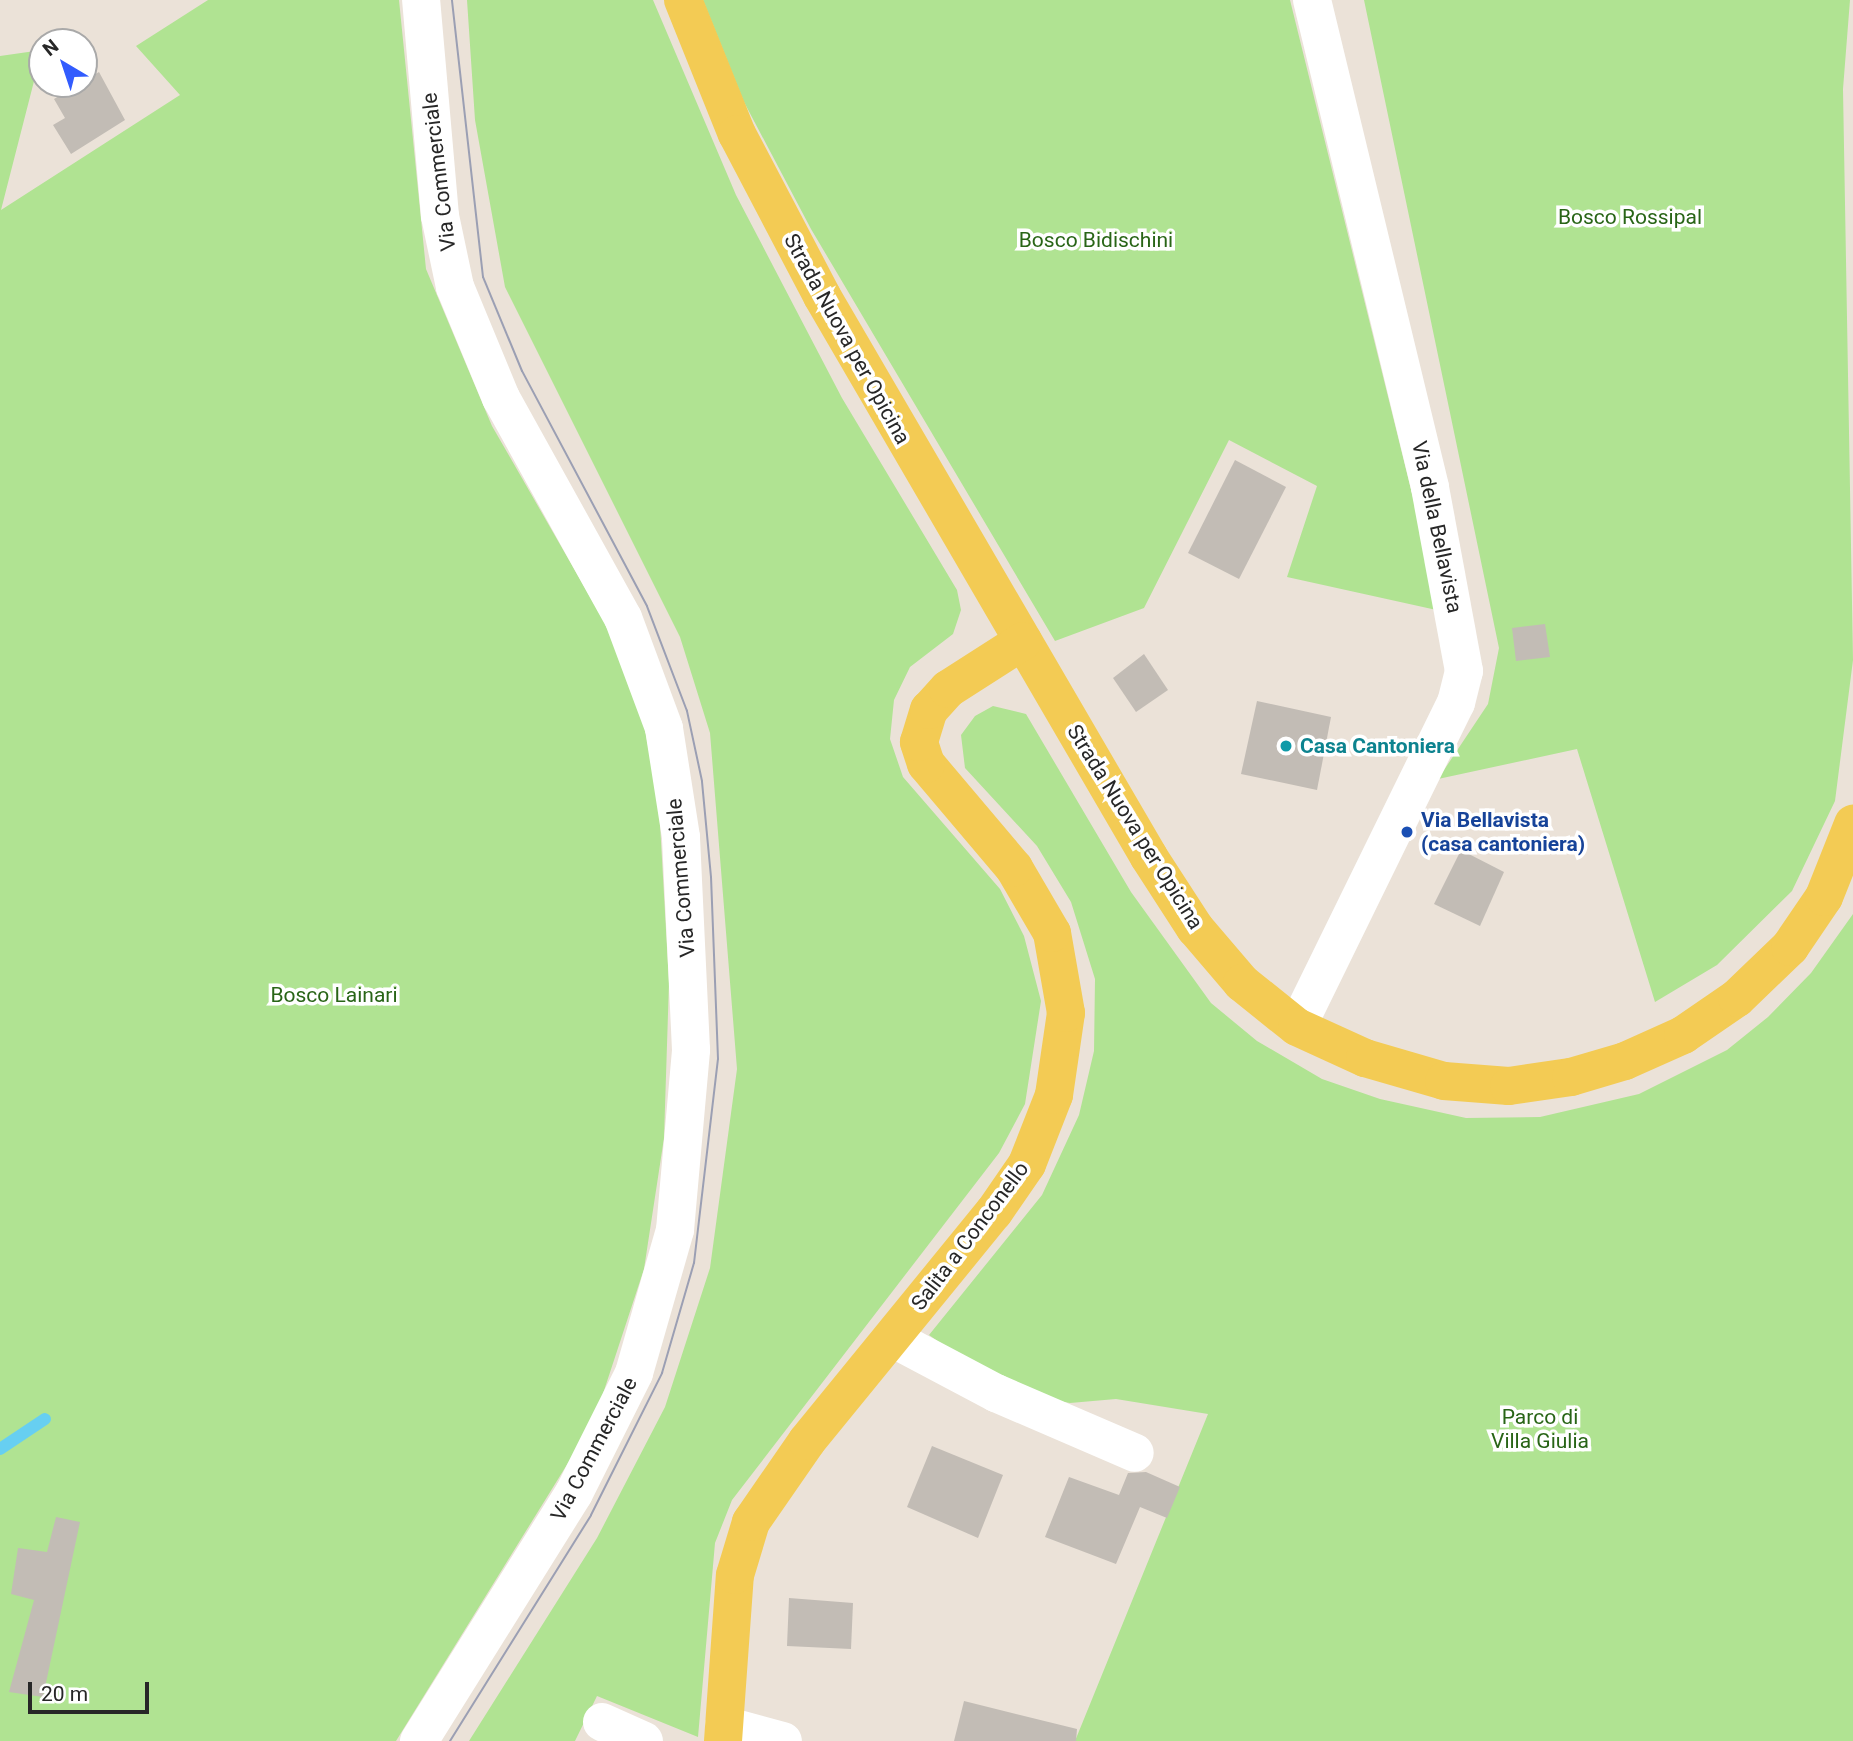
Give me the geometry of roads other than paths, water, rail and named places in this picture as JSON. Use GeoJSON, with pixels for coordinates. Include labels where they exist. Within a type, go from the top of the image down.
{"type":"FeatureCollection","features":[{"type":"Feature","properties":{"kind":"main road","name":"Strada Nuova per Opicina"},"geometry":{"type":"LineString","coordinates":[[683,0],[737,134],[783,225],[1023,641],[1195,928],[1242,983],[1297,1027],[1365,1058],[1444,1081],[1509,1086],[1571,1077],[1625,1061],[1683,1035],[1737,998],[1790,947],[1824,897],[1853,824]]}},
{"type":"Feature","properties":{"kind":"main road","name":"Salita a Conconello"},"geometry":{"type":"LineString","coordinates":[[723,1733],[734,1575],[751,1522],[1027,1164],[1061,1066],[1063,971],[1052,933],[1014,867],[926,764],[919,742],[929,710],[948,689],[1023,641]]}},
{"type":"Feature","properties":{"kind":"street","name":"Via Commerciale"},"geometry":{"type":"LineString","coordinates":[[418,1741],[574,1493],[634,1373],[675,1230],[691,1050],[681,837],[664,728],[622,618],[501,398],[456,287],[440,216],[421,0]]}},
{"type":"Feature","properties":{"kind":"street","name":"Via della Bellavista"},"geometry":{"type":"LineString","coordinates":[[1297,1027],[1457,703],[1464,671],[1430,487],[1312,0]]}},
{"type":"Feature","properties":{"kind":"street"},"geometry":{"type":"LineString","coordinates":[[892,1338],[996,1393],[1135,1453]]}},
{"type":"Feature","properties":{"kind":"street"},"geometry":{"type":"LineString","coordinates":[[603,1722],[644,1741]]}},
{"type":"Feature","properties":{"kind":"street","name":"Salita a Conconello"},"geometry":{"type":"LineString","coordinates":[[723,1733],[783,1741]]}},
{"type":"Feature","properties":{"kind":"waterway"},"geometry":{"type":"LineString","coordinates":[[0,1449],[45,1419]]}},
{"type":"Feature","properties":{"kind":"tram line"},"geometry":{"type":"LineString","coordinates":[[450,1741],[591,1515],[662,1373],[694,1263],[718,1059],[711,877],[702,781],[687,711],[647,606],[522,371],[483,277],[452,0]]}},
{"type":"Feature","properties":{"kind":"place","name":"Casa Cantoniera"},"geometry":{"type":"Point","coordinates":[1286,746]}},
{"type":"Feature","properties":{"kind":"place","name":"Via Bellavista (casa cantoniera)"},"geometry":{"type":"Point","coordinates":[1407,832]}},
{"type":"Feature","properties":{"kind":"park label","name":"Bosco Rossipal"},"geometry":{"type":"Point","coordinates":[1630,217]}},
{"type":"Feature","properties":{"kind":"park label","name":"Bosco Bidischini"},"geometry":{"type":"Point","coordinates":[1096,240]}},
{"type":"Feature","properties":{"kind":"park label","name":"Bosco Lainari"},"geometry":{"type":"Point","coordinates":[334,995]}},
{"type":"Feature","properties":{"kind":"park label","name":"Parco di Villa Giulia"},"geometry":{"type":"Point","coordinates":[1540,1429]}}]}
